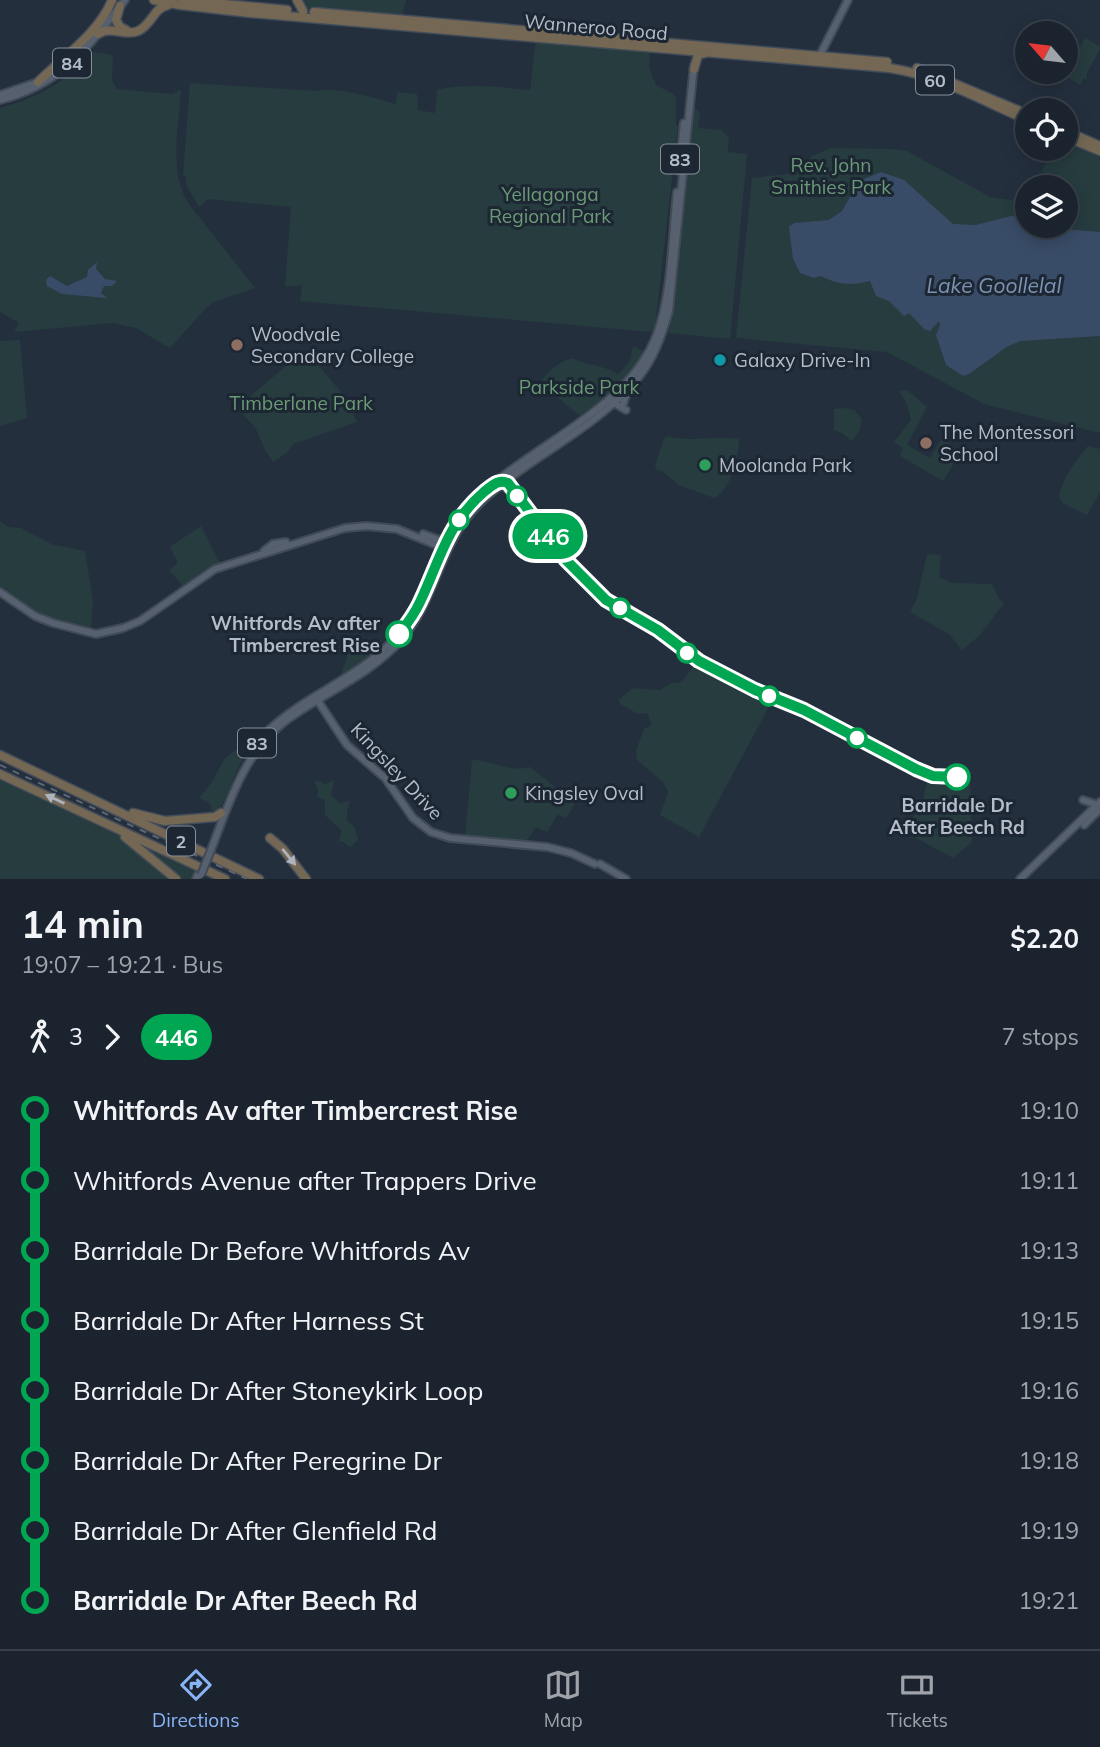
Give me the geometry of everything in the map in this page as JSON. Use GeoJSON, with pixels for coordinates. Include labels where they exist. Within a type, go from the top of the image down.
{"type":"FeatureCollection","features":[{"type":"Feature","properties":{"kind":"highway"},"geometry":{"type":"LineString","coordinates":[[38,82],[82,41],[113,0]]}},
{"type":"Feature","properties":{"kind":"highway"},"geometry":{"type":"LineString","coordinates":[[122,2],[117,22],[123,29],[132,30],[148,20],[153,9],[152,0]]}},
{"type":"Feature","properties":{"kind":"highway","name":"Wanneroo Road"},"geometry":{"type":"LineString","coordinates":[[152,0],[692,49],[821,54],[917,68],[1015,109]]}},
{"type":"Feature","properties":{"kind":"highway","name":"60"},"geometry":{"type":"LineString","coordinates":[[174,2],[190,1],[303,11]]}},
{"type":"Feature","properties":{"kind":"highway"},"geometry":{"type":"LineString","coordinates":[[98,34],[106,29],[130,33],[140,30],[150,22],[157,10],[174,2]]}},
{"type":"Feature","properties":{"kind":"highway"},"geometry":{"type":"LineString","coordinates":[[284,10],[295,2],[303,11]]}},
{"type":"Feature","properties":{"kind":"highway","name":"Wanneroo Road"},"geometry":{"type":"LineString","coordinates":[[303,11],[393,19],[409,15],[708,53],[821,54],[915,73],[1015,115]]}},
{"type":"Feature","properties":{"kind":"highway"},"geometry":{"type":"LineString","coordinates":[[107,20],[117,30]]}},
{"type":"Feature","properties":{"kind":"highway"},"geometry":{"type":"LineString","coordinates":[[692,49],[692,67]]}},
{"type":"Feature","properties":{"kind":"highway"},"geometry":{"type":"LineString","coordinates":[[692,67],[698,55],[708,53]]}},
{"type":"Feature","properties":{"kind":"highway"},"geometry":{"type":"LineString","coordinates":[[986,96],[999,96]]}},
{"type":"Feature","properties":{"kind":"highway"},"geometry":{"type":"LineString","coordinates":[[1078,136],[1100,146]]}},
{"type":"Feature","properties":{"kind":"highway"},"geometry":{"type":"LineString","coordinates":[[1078,142],[1100,151]]}},
{"type":"Feature","properties":{"kind":"highway","name":"2"},"geometry":{"type":"LineString","coordinates":[[0,755],[259,879]]}},
{"type":"Feature","properties":{"kind":"highway","name":"2"},"geometry":{"type":"LineString","coordinates":[[0,774],[225,879]]}},
{"type":"Feature","properties":{"kind":"highway"},"geometry":{"type":"LineString","coordinates":[[88,795],[153,819],[178,821],[215,817],[220,820]]}},
{"type":"Feature","properties":{"kind":"highway"},"geometry":{"type":"LineString","coordinates":[[96,819],[140,848],[176,879]]}},
{"type":"Feature","properties":{"kind":"highway"},"geometry":{"type":"LineString","coordinates":[[270,838],[283,849],[306,879]]}},
{"type":"Feature","properties":{"kind":"main road"},"geometry":{"type":"LineString","coordinates":[[821,54],[849,0]]}},
{"type":"Feature","properties":{"kind":"main road","name":"84"},"geometry":{"type":"LineString","coordinates":[[0,98],[38,82],[78,52],[122,2]]}},
{"type":"Feature","properties":{"kind":"main road","name":"84"},"geometry":{"type":"LineString","coordinates":[[0,98],[31,91],[58,75],[98,34],[107,20]]}},
{"type":"Feature","properties":{"kind":"main road","name":"83"},"geometry":{"type":"LineString","coordinates":[[220,820],[255,752],[283,723],[361,674],[387,654],[408,631],[425,603],[444,545],[472,511],[612,402],[631,385],[651,358],[669,311],[692,67]]}},
{"type":"Feature","properties":{"kind":"main road","name":"83"},"geometry":{"type":"LineString","coordinates":[[199,877],[239,771],[258,741],[280,720],[318,701],[381,653],[399,635],[417,607],[444,545],[468,508],[484,492],[618,391],[635,374],[650,350],[664,311],[692,67]]}},
{"type":"Feature","properties":{"kind":"main road"},"geometry":{"type":"LineString","coordinates":[[677,238],[681,253]]}},
{"type":"Feature","properties":{"kind":"main road"},"geometry":{"type":"LineString","coordinates":[[650,338],[650,350]]}},
{"type":"Feature","properties":{"kind":"main road"},"geometry":{"type":"LineString","coordinates":[[612,402],[625,407],[622,400],[631,385]]}},
{"type":"Feature","properties":{"kind":"main road"},"geometry":{"type":"LineString","coordinates":[[502,485],[512,489],[511,481],[522,470]]}},
{"type":"Feature","properties":{"kind":"main road"},"geometry":{"type":"LineString","coordinates":[[0,592],[34,616],[53,623],[95,631],[129,624],[208,570],[337,526],[365,522],[393,524],[441,540],[444,545]]}},
{"type":"Feature","properties":{"kind":"main road"},"geometry":{"type":"LineString","coordinates":[[274,548],[361,526],[397,529],[444,545]]}},
{"type":"Feature","properties":{"kind":"main road"},"geometry":{"type":"LineString","coordinates":[[417,607],[425,603]]}},
{"type":"Feature","properties":{"kind":"main road"},"geometry":{"type":"LineString","coordinates":[[360,669],[370,659],[370,650],[381,653]]}},
{"type":"Feature","properties":{"kind":"main road","name":"Kingsley Drive"},"geometry":{"type":"LineString","coordinates":[[318,701],[351,747],[387,779],[415,816],[432,831],[450,837],[548,845],[598,864],[625,879]]}},
{"type":"Feature","properties":{"kind":"main road"},"geometry":{"type":"LineString","coordinates":[[1083,800],[1099,806]]}},
{"type":"Feature","properties":{"kind":"main road"},"geometry":{"type":"LineString","coordinates":[[1080,823],[1089,806]]}},
{"type":"Feature","properties":{"kind":"main road"},"geometry":{"type":"LineString","coordinates":[[1020,879],[1099,806]]}},
{"type":"Feature","properties":{"kind":"main road"},"geometry":{"type":"LineString","coordinates":[[1027,879],[1099,806]]}},
{"type":"Feature","properties":{"kind":"green space"},"geometry":{"type":"Polygon","coordinates":[[[298,0],[406,0],[402,17],[297,8],[298,0]]]}},
{"type":"Feature","properties":{"kind":"green space"},"geometry":{"type":"Polygon","coordinates":[[[1085,38],[1100,46],[1086,75],[1087,80],[1084,78],[1080,85],[1078,84],[1078,51],[1085,38]]]}},
{"type":"Feature","properties":{"kind":"green space","name":"Yellagonga Regional Park"},"geometry":{"type":"Polygon","coordinates":[[[536,40],[648,50],[649,68],[656,85],[676,98],[678,125],[655,328],[651,332],[300,301],[302,285],[285,287],[291,207],[208,199],[199,207],[186,185],[186,176],[183,176],[190,83],[335,90],[396,104],[397,92],[417,94],[418,110],[435,113],[437,90],[472,86],[530,90],[536,40]]]}},
{"type":"Feature","properties":{"kind":"green space"},"geometry":{"type":"Polygon","coordinates":[[[93,52],[113,55],[112,80],[117,89],[172,94],[181,90],[176,149],[183,191],[189,204],[255,288],[214,302],[170,348],[136,328],[113,323],[14,332],[19,323],[0,312],[0,108],[51,87],[70,74],[93,52]]]}},
{"type":"Feature","properties":{"kind":"green space"},"geometry":{"type":"Polygon","coordinates":[[[693,107],[700,112],[698,128],[722,130],[729,138],[728,152],[747,154],[730,339],[669,333],[693,107]]]}},
{"type":"Feature","properties":{"kind":"green space","name":"Rev. John Smithies Park"},"geometry":{"type":"Polygon","coordinates":[[[1078,145],[1100,155],[1100,433],[984,404],[887,352],[736,338],[752,178],[787,174],[812,156],[831,148],[907,151],[990,197],[1015,199],[1015,238],[1078,238],[1078,175],[1040,175],[1047,161],[1078,161],[1078,145]]]}},
{"type":"Feature","properties":{"kind":"green space"},"geometry":{"type":"Polygon","coordinates":[[[20,340],[27,418],[0,426],[0,341],[20,340]]]}},
{"type":"Feature","properties":{"kind":"green space","name":"Parkside Park"},"geometry":{"type":"Polygon","coordinates":[[[633,346],[645,352],[639,362],[608,395],[580,416],[550,391],[538,385],[552,368],[572,358],[608,369],[618,375],[630,361],[633,346]]]}},
{"type":"Feature","properties":{"kind":"green space","name":"Timberlane Park"},"geometry":{"type":"Polygon","coordinates":[[[303,352],[308,353],[346,398],[357,422],[293,444],[288,452],[273,462],[256,429],[237,407],[303,352]]]}},
{"type":"Feature","properties":{"kind":"green space"},"geometry":{"type":"Polygon","coordinates":[[[907,390],[927,407],[907,445],[930,458],[942,438],[961,452],[943,481],[900,456],[903,448],[894,442],[911,420],[907,404],[899,391],[907,390]]]}},
{"type":"Feature","properties":{"kind":"green space"},"geometry":{"type":"Polygon","coordinates":[[[834,409],[854,410],[862,419],[860,430],[852,441],[834,430],[834,409]]]}},
{"type":"Feature","properties":{"kind":"green space","name":"Moolanda Park"},"geometry":{"type":"Polygon","coordinates":[[[667,436],[685,439],[739,439],[733,472],[720,494],[714,498],[679,485],[657,470],[655,466],[667,436]]]}},
{"type":"Feature","properties":{"kind":"green space"},"geometry":{"type":"Polygon","coordinates":[[[1088,446],[1100,449],[1100,492],[1087,515],[1064,504],[1059,498],[1066,477],[1088,446]]]}},
{"type":"Feature","properties":{"kind":"green space"},"geometry":{"type":"Polygon","coordinates":[[[0,521],[9,527],[21,528],[51,544],[85,551],[93,601],[91,629],[42,615],[0,588],[0,521]]]}},
{"type":"Feature","properties":{"kind":"green space"},"geometry":{"type":"Polygon","coordinates":[[[201,526],[220,563],[203,571],[183,586],[169,570],[178,563],[170,547],[201,526]]]}},
{"type":"Feature","properties":{"kind":"green space"},"geometry":{"type":"Polygon","coordinates":[[[927,554],[941,555],[939,577],[952,583],[992,584],[1004,603],[980,635],[962,650],[949,634],[910,612],[917,598],[927,554]]]}},
{"type":"Feature","properties":{"kind":"green space"},"geometry":{"type":"Polygon","coordinates":[[[354,638],[369,655],[344,678],[341,674],[347,658],[347,647],[354,638]]]}},
{"type":"Feature","properties":{"kind":"green space"},"geometry":{"type":"Polygon","coordinates":[[[695,664],[772,701],[699,837],[660,815],[668,792],[663,782],[637,760],[636,750],[644,729],[652,725],[647,713],[638,714],[620,704],[619,700],[632,688],[660,690],[671,683],[683,681],[695,664]]]}},
{"type":"Feature","properties":{"kind":"green space"},"geometry":{"type":"Polygon","coordinates":[[[251,738],[255,742],[242,761],[214,816],[209,802],[199,798],[210,785],[225,758],[251,738]]]}},
{"type":"Feature","properties":{"kind":"green space"},"geometry":{"type":"Polygon","coordinates":[[[472,760],[515,768],[530,767],[575,803],[566,818],[558,814],[547,832],[536,827],[527,841],[465,836],[472,760]]]}},
{"type":"Feature","properties":{"kind":"green space"},"geometry":{"type":"Polygon","coordinates":[[[0,779],[197,871],[193,879],[0,879],[0,779]]]}},
{"type":"Feature","properties":{"kind":"green space"},"geometry":{"type":"Polygon","coordinates":[[[334,780],[331,795],[340,803],[350,801],[347,820],[355,828],[358,840],[350,847],[342,841],[336,843],[340,839],[341,830],[325,815],[325,800],[317,797],[318,790],[314,782],[321,781],[324,785],[334,780]]]}},
{"type":"Feature","properties":{"kind":"green space"},"geometry":{"type":"Polygon","coordinates":[[[927,781],[970,781],[972,842],[953,858],[905,832],[923,799],[927,781]]]}},
{"type":"Feature","properties":{"kind":"water","name":"Lake Goollelal"},"geometry":{"type":"Polygon","coordinates":[[[881,172],[904,180],[953,224],[976,225],[1015,216],[1015,238],[1078,238],[1078,230],[1100,232],[1100,336],[1021,341],[1008,346],[963,376],[946,365],[936,335],[939,321],[930,331],[924,329],[909,313],[904,316],[889,301],[876,296],[870,281],[845,284],[800,273],[793,259],[789,227],[794,223],[829,220],[842,211],[859,181],[881,172]]]}},
{"type":"Feature","properties":{"kind":"water"},"geometry":{"type":"Polygon","coordinates":[[[97,262],[96,269],[105,279],[117,281],[112,286],[104,286],[101,293],[107,298],[62,294],[47,286],[46,280],[50,276],[67,286],[87,277],[88,270],[97,262]]]}},
{"type":"Feature","properties":{"kind":"railway"},"geometry":{"type":"LineString","coordinates":[[0,765],[247,879]]}},
{"type":"Feature","properties":{"kind":"bus line","name":"446"},"geometry":{"type":"LineString","coordinates":[[399,634],[419,605],[441,549],[458,520],[484,492],[497,482],[504,481],[565,559],[597,593],[658,630],[699,661],[755,690],[804,710],[921,772],[933,776],[957,777]]}},
{"type":"Feature","properties":{"kind":"place","name":"Woodvale Secondary College"},"geometry":{"type":"Point","coordinates":[237,345]}},
{"type":"Feature","properties":{"kind":"place","name":"Galaxy Drive-In"},"geometry":{"type":"Point","coordinates":[720,360]}},
{"type":"Feature","properties":{"kind":"place","name":"The Montessori School"},"geometry":{"type":"Point","coordinates":[926,443]}},
{"type":"Feature","properties":{"kind":"place","name":"Moolanda Park"},"geometry":{"type":"Point","coordinates":[705,465]}},
{"type":"Feature","properties":{"kind":"place","name":"Whitfords Av after Timbercrest Rise"},"geometry":{"type":"Point","coordinates":[399,634]}},
{"type":"Feature","properties":{"kind":"place","name":"Barridale Dr After Beech Rd"},"geometry":{"type":"Point","coordinates":[957,777]}},
{"type":"Feature","properties":{"kind":"place","name":"Kingsley Oval"},"geometry":{"type":"Point","coordinates":[511,793]}}]}
